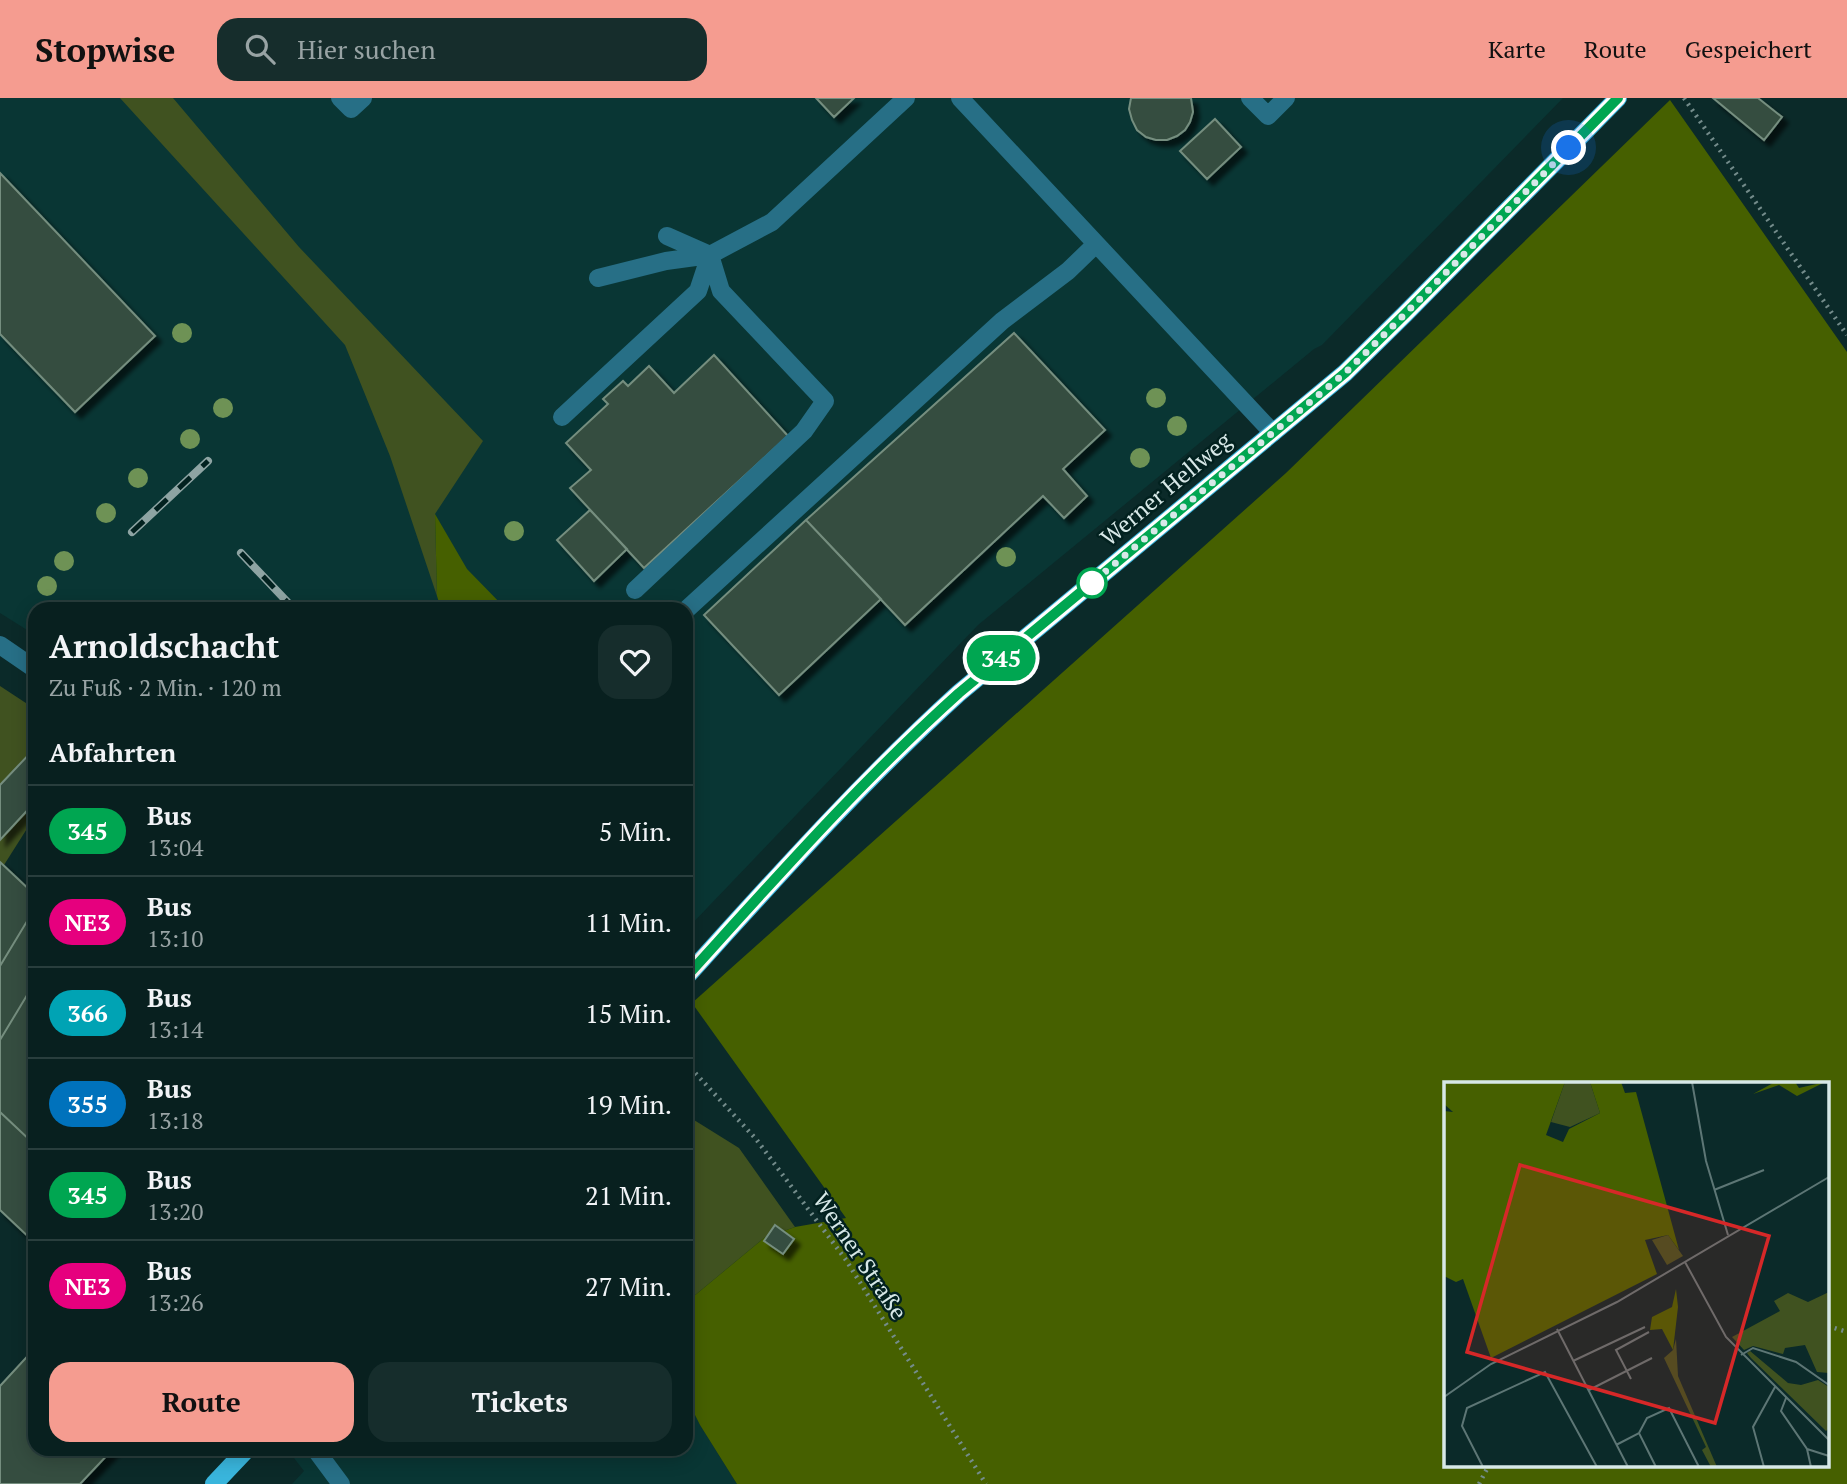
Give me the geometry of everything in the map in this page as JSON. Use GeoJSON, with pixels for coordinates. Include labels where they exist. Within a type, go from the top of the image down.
{"type":"FeatureCollection","features":[{"type":"Feature","properties":{"kind":"main road","name":"Werner Hellweg"},"geometry":{"type":"LineString","coordinates":[[693,969],[840,810],[920,728],[1345,373],[1618,98]]}},
{"type":"Feature","properties":{"kind":"main road"},"geometry":{"type":"LineString","coordinates":[[215,1484],[241,1456]]}},
{"type":"Feature","properties":{"kind":"street"},"geometry":{"type":"LineString","coordinates":[[340,98],[351,109],[363,98]]}},
{"type":"Feature","properties":{"kind":"street"},"geometry":{"type":"LineString","coordinates":[[598,278],[666,261],[710,254],[772,222],[906,98]]}},
{"type":"Feature","properties":{"kind":"street"},"geometry":{"type":"LineString","coordinates":[[960,98],[1273,433]]}},
{"type":"Feature","properties":{"kind":"street"},"geometry":{"type":"LineString","coordinates":[[1250,98],[1268,116],[1286,98]]}},
{"type":"Feature","properties":{"kind":"street"},"geometry":{"type":"LineString","coordinates":[[667,236],[710,254]]}},
{"type":"Feature","properties":{"kind":"street"},"geometry":{"type":"LineString","coordinates":[[693,604],[1002,321],[1068,271],[1096,244]]}},
{"type":"Feature","properties":{"kind":"street"},"geometry":{"type":"LineString","coordinates":[[562,417],[698,291],[710,254]]}},
{"type":"Feature","properties":{"kind":"street"},"geometry":{"type":"LineString","coordinates":[[635,590],[804,431],[825,401],[721,291],[710,254]]}},
{"type":"Feature","properties":{"kind":"street"},"geometry":{"type":"LineString","coordinates":[[0,645],[28,664]]}},
{"type":"Feature","properties":{"kind":"street"},"geometry":{"type":"LineString","coordinates":[[320,1456],[341,1484]]}},
{"type":"Feature","properties":{"kind":"path"},"geometry":{"type":"LineString","coordinates":[[1684,98],[1847,335]]}},
{"type":"Feature","properties":{"kind":"path","name":"Werner Straße"},"geometry":{"type":"LineString","coordinates":[[693,1071],[756,1139],[846,1260],[986,1484]]}},
{"type":"Feature","properties":{"kind":"path"},"geometry":{"type":"LineString","coordinates":[[1829,1326],[1847,1332]]}},
{"type":"Feature","properties":{"kind":"path"},"geometry":{"type":"LineString","coordinates":[[1479,1484],[1488,1466]]}},
{"type":"Feature","properties":{"kind":"shaded area"},"geometry":{"type":"Polygon","coordinates":[[[0,98],[1563,98],[1322,345],[978,625],[693,923],[693,602],[28,602],[28,631],[0,613],[0,98]]]}},
{"type":"Feature","properties":{"kind":"shaded area"},"geometry":{"type":"Polygon","coordinates":[[[693,1411],[737,1484],[292,1484],[304,1471],[294,1458],[693,1456],[693,1411]]]}},
{"type":"Feature","properties":{"kind":"green space"},"geometry":{"type":"Polygon","coordinates":[[[120,98],[173,98],[299,247],[483,441],[435,514],[437,596],[390,456],[345,345],[120,98]]]}},
{"type":"Feature","properties":{"kind":"green space"},"geometry":{"type":"Polygon","coordinates":[[[1670,100],[1847,352],[1847,1484],[737,1484],[693,1411],[693,1295],[764,1238],[795,1227],[846,1218],[693,1002],[1286,473],[1670,100]]]}},
{"type":"Feature","properties":{"kind":"green space"},"geometry":{"type":"Polygon","coordinates":[[[435,514],[467,569],[499,602],[439,602],[435,514]]]}},
{"type":"Feature","properties":{"kind":"green space"},"geometry":{"type":"Polygon","coordinates":[[[0,686],[28,704],[28,755],[0,785],[0,686]]]}},
{"type":"Feature","properties":{"kind":"green space"},"geometry":{"type":"Polygon","coordinates":[[[28,810],[28,827],[4,865],[0,862],[0,840],[28,810]]]}},
{"type":"Feature","properties":{"kind":"green space"},"geometry":{"type":"Polygon","coordinates":[[[693,1119],[739,1148],[795,1227],[764,1238],[694,1296],[693,1119]]]}},
{"type":"Feature","properties":{"kind":"building"},"geometry":{"type":"Polygon","coordinates":[[[816,98],[854,98],[834,117],[816,98]]]}},
{"type":"Feature","properties":{"kind":"building"},"geometry":{"type":"Polygon","coordinates":[[[1131,98],[1191,98],[1193,112],[1190,122],[1185,130],[1167,140],[1146,137],[1137,130],[1132,120],[1129,109],[1131,98]]]}},
{"type":"Feature","properties":{"kind":"building"},"geometry":{"type":"Polygon","coordinates":[[[1713,98],[1758,98],[1782,117],[1764,140],[1713,98]]]}},
{"type":"Feature","properties":{"kind":"building"},"geometry":{"type":"Polygon","coordinates":[[[1215,119],[1241,147],[1207,179],[1180,151],[1215,119]]]}},
{"type":"Feature","properties":{"kind":"building"},"geometry":{"type":"Polygon","coordinates":[[[0,173],[155,336],[75,412],[0,334],[0,173]]]}},
{"type":"Feature","properties":{"kind":"building"},"geometry":{"type":"Polygon","coordinates":[[[1014,333],[1105,430],[1063,469],[1087,496],[1064,518],[1043,496],[905,625],[806,520],[1014,333]]]}},
{"type":"Feature","properties":{"kind":"building"},"geometry":{"type":"Polygon","coordinates":[[[714,355],[788,436],[644,568],[570,488],[591,470],[566,443],[608,404],[603,399],[623,381],[628,386],[649,366],[674,393],[714,355]]]}},
{"type":"Feature","properties":{"kind":"building"},"geometry":{"type":"Polygon","coordinates":[[[590,510],[627,549],[594,581],[557,540],[590,510]]]}},
{"type":"Feature","properties":{"kind":"building"},"geometry":{"type":"Polygon","coordinates":[[[806,520],[881,599],[779,695],[704,615],[806,520]]]}},
{"type":"Feature","properties":{"kind":"building"},"geometry":{"type":"Polygon","coordinates":[[[28,755],[28,810],[0,840],[0,785],[28,755]]]}},
{"type":"Feature","properties":{"kind":"building"},"geometry":{"type":"Polygon","coordinates":[[[0,862],[28,888],[28,1138],[0,1112],[0,862]]]}},
{"type":"Feature","properties":{"kind":"building"},"geometry":{"type":"Polygon","coordinates":[[[28,920],[28,994],[0,1040],[0,966],[28,920]]]}},
{"type":"Feature","properties":{"kind":"building"},"geometry":{"type":"Polygon","coordinates":[[[0,1112],[28,1138],[28,1236],[0,1210],[0,1112]]]}},
{"type":"Feature","properties":{"kind":"building"},"geometry":{"type":"Polygon","coordinates":[[[775,1225],[794,1239],[783,1254],[764,1241],[775,1225]]]}},
{"type":"Feature","properties":{"kind":"building"},"geometry":{"type":"Polygon","coordinates":[[[28,1356],[28,1456],[106,1456],[80,1484],[0,1484],[0,1386],[28,1356]]]}},
{"type":"Feature","properties":{"kind":"railway"},"geometry":{"type":"LineString","coordinates":[[132,532],[208,461]]}},
{"type":"Feature","properties":{"kind":"railway"},"geometry":{"type":"LineString","coordinates":[[241,553],[287,602]]}},
{"type":"Feature","properties":{"kind":"bus line","name":"345"},"geometry":{"type":"LineString","coordinates":[[693,969],[841,808],[911,737],[959,693],[1345,373],[1618,98]]}},
{"type":"Feature","properties":{"kind":"route"},"geometry":{"type":"LineString","coordinates":[[1092,583],[1089,585],[1345,373],[1569,148]]}}]}
